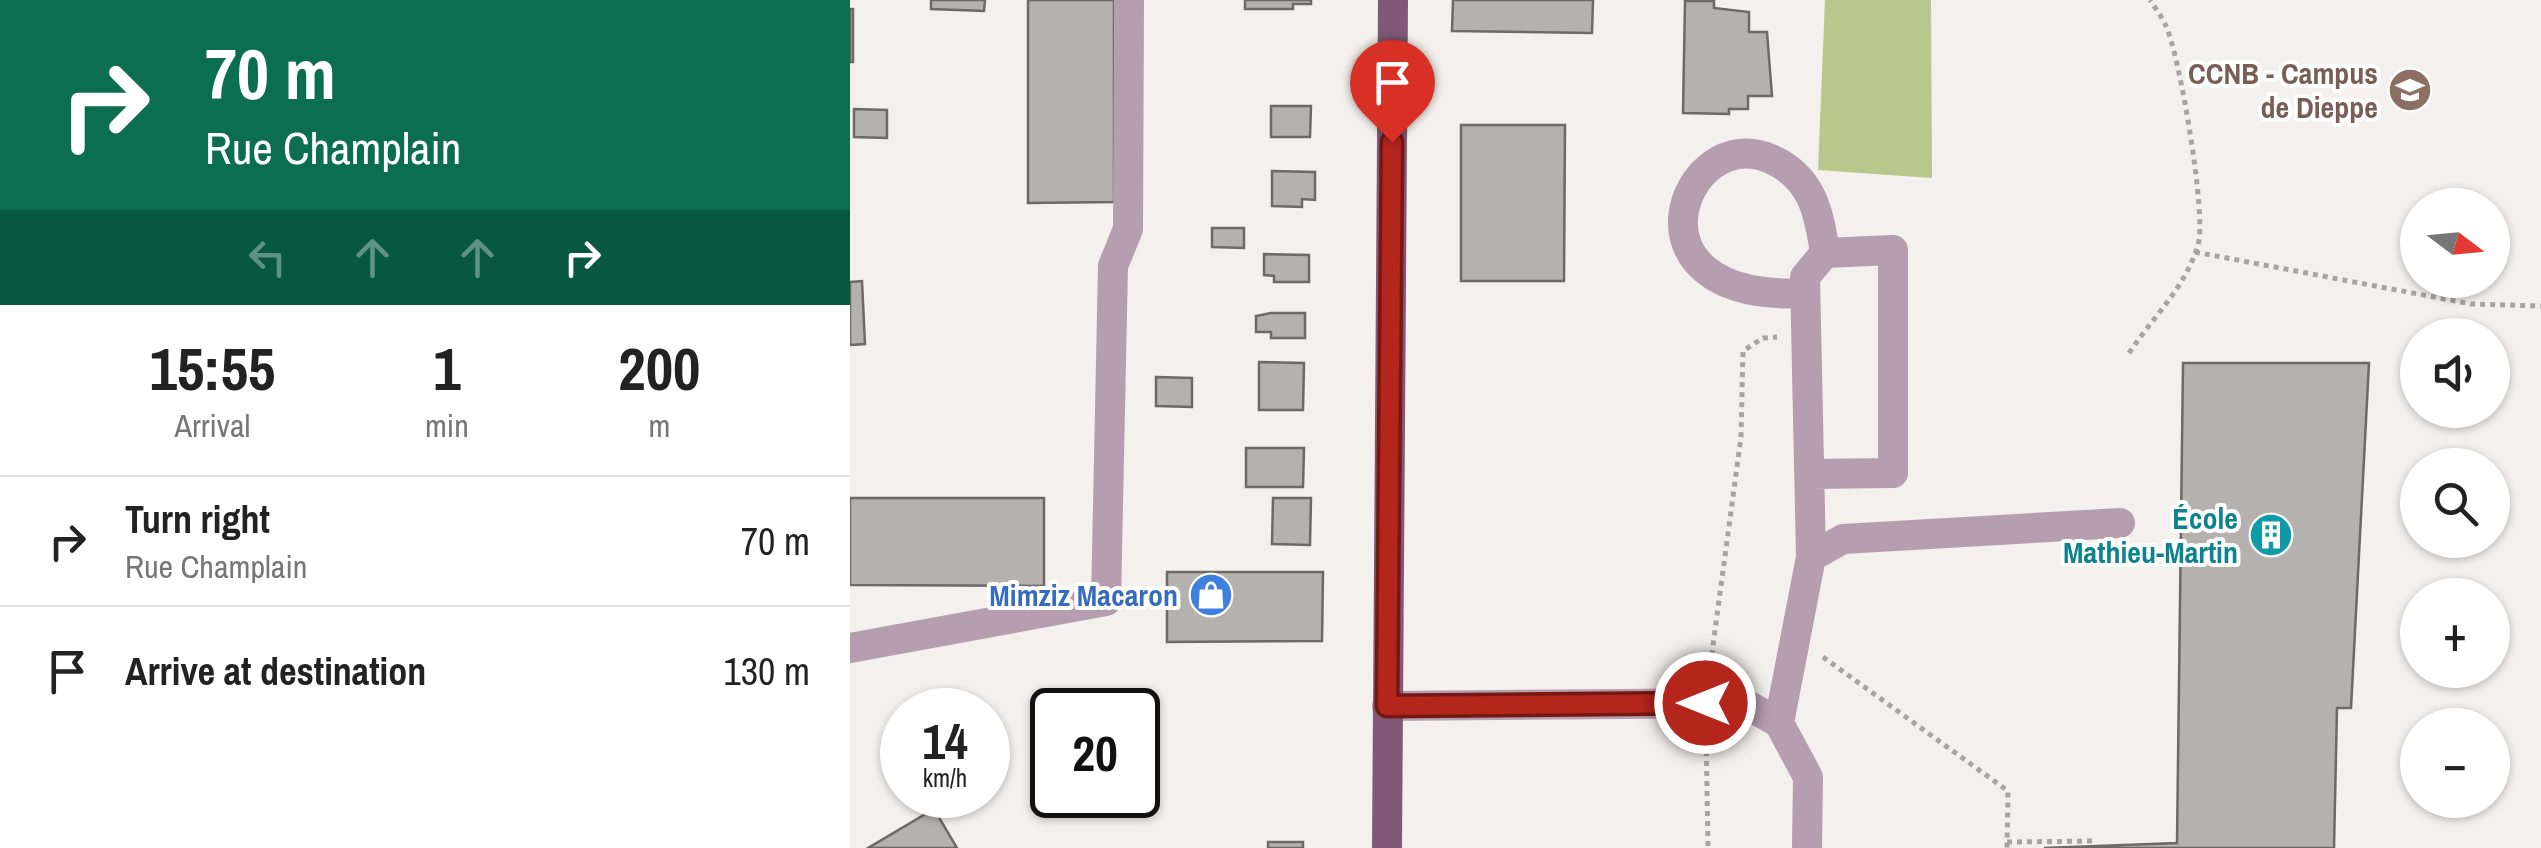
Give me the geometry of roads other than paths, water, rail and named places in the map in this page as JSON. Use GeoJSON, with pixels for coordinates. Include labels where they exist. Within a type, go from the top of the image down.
{"type":"FeatureCollection","features":[{"type":"Feature","properties":{"kind":"main road"},"geometry":{"type":"LineString","coordinates":[[1387,848],[1393,0]]}},
{"type":"Feature","properties":{"kind":"lane"},"geometry":{"type":"LineString","coordinates":[[850,648],[1106,601],[1113,266],[1128,230],[1129,0]]}},
{"type":"Feature","properties":{"kind":"lane"},"geometry":{"type":"LineString","coordinates":[[1779,723],[1811,557],[1805,277],[1824,253],[1819,216],[1795,171],[1750,152],[1729,154],[1696,182],[1684,204],[1681,227],[1691,255],[1711,275],[1763,295],[1805,293]]}},
{"type":"Feature","properties":{"kind":"lane"},"geometry":{"type":"LineString","coordinates":[[1810,474],[1893,473],[1894,250],[1824,253]]}},
{"type":"Feature","properties":{"kind":"lane"},"geometry":{"type":"LineString","coordinates":[[1811,557],[1843,540],[2120,523]]}},
{"type":"Feature","properties":{"kind":"lane"},"geometry":{"type":"LineString","coordinates":[[1387,706],[1744,702],[1779,723],[1808,776],[1807,848]]}},
{"type":"Feature","properties":{"kind":"place","name":"CCNB - Campus de Dieppe"},"geometry":{"type":"Point","coordinates":[2410,90]}},
{"type":"Feature","properties":{"kind":"place","name":"École Mathieu-Martin"},"geometry":{"type":"Point","coordinates":[2271,535]}},
{"type":"Feature","properties":{"kind":"place","name":"Mimziz Macaron"},"geometry":{"type":"Point","coordinates":[1211,595]}}]}
